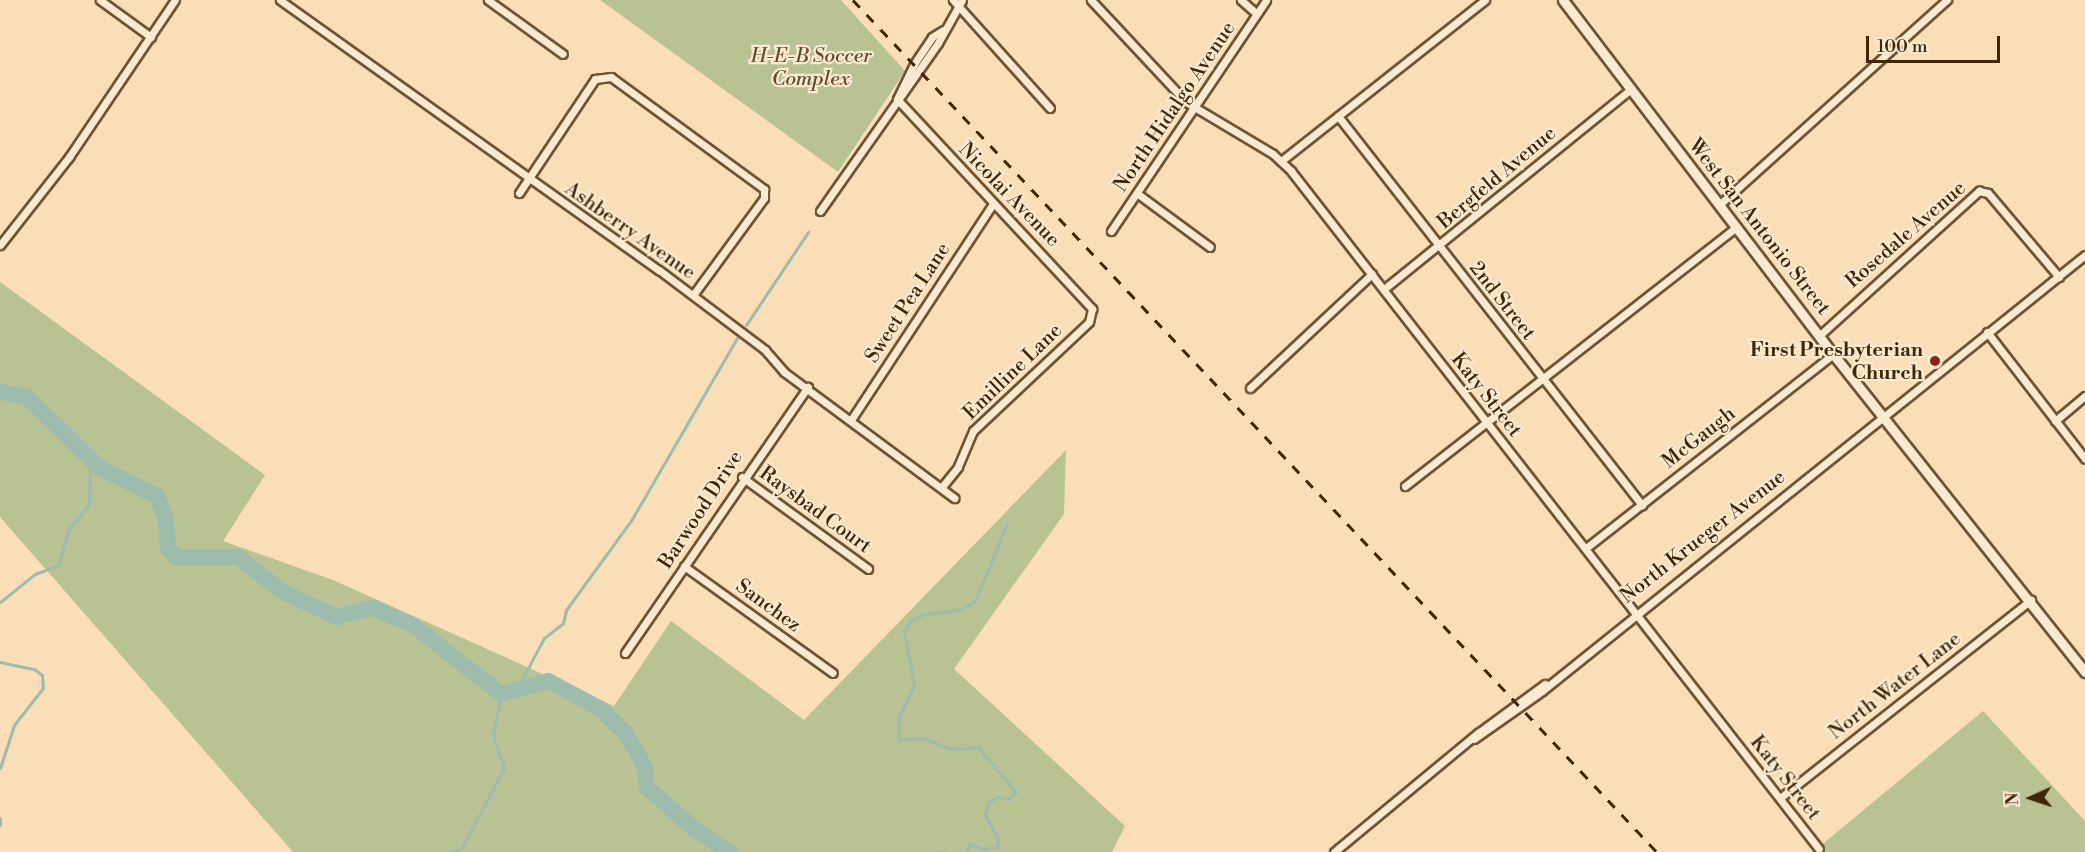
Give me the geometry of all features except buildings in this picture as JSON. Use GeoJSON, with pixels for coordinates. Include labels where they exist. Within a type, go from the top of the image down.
{"type":"FeatureCollection","features":[{"type":"Feature","properties":{"kind":"street"},"geometry":{"type":"LineString","coordinates":[[100,0],[151,37]]}},
{"type":"Feature","properties":{"kind":"street"},"geometry":{"type":"LineString","coordinates":[[0,244],[67,160],[175,0]]}},
{"type":"Feature","properties":{"kind":"street","name":"Ashberry Avenue"},"geometry":{"type":"LineString","coordinates":[[280,0],[529,181],[693,295],[808,387],[954,498]]}},
{"type":"Feature","properties":{"kind":"street"},"geometry":{"type":"LineString","coordinates":[[488,0],[563,54]]}},
{"type":"Feature","properties":{"kind":"street","name":"Katy Street"},"geometry":{"type":"LineString","coordinates":[[1091,0],[1195,108],[1281,161],[1384,289],[1586,548],[1633,614],[1819,849]]}},
{"type":"Feature","properties":{"kind":"street"},"geometry":{"type":"LineString","coordinates":[[1241,0],[1257,14]]}},
{"type":"Feature","properties":{"kind":"street","name":"North Hidalgo Avenue"},"geometry":{"type":"LineString","coordinates":[[1111,231],[1138,194],[1266,0]]}},
{"type":"Feature","properties":{"kind":"street"},"geometry":{"type":"LineString","coordinates":[[1281,161],[1485,0]]}},
{"type":"Feature","properties":{"kind":"street","name":"West San Antonio Street"},"geometry":{"type":"LineString","coordinates":[[1563,0],[1833,354],[2031,600],[2085,672]]}},
{"type":"Feature","properties":{"kind":"street"},"geometry":{"type":"LineString","coordinates":[[1719,205],[1947,0]]}},
{"type":"Feature","properties":{"kind":"street"},"geometry":{"type":"LineString","coordinates":[[820,211],[943,30],[958,2],[1050,108]]}},
{"type":"Feature","properties":{"kind":"street"},"geometry":{"type":"LineString","coordinates":[[519,193],[595,79],[611,77],[764,189],[764,198],[693,295]]}},
{"type":"Feature","properties":{"kind":"street","name":"Bergfeld Avenue"},"geometry":{"type":"LineString","coordinates":[[1384,289],[1440,247],[1630,90]]}},
{"type":"Feature","properties":{"kind":"street","name":"Nicolai Avenue"},"geometry":{"type":"LineString","coordinates":[[897,99],[993,204],[1089,300],[1092,314]]}},
{"type":"Feature","properties":{"kind":"street","name":"2nd Street"},"geometry":{"type":"LineString","coordinates":[[1338,116],[1642,505]]}},
{"type":"Feature","properties":{"kind":"street","name":"Rosedale Avenue"},"geometry":{"type":"LineString","coordinates":[[1820,335],[1979,192],[1988,193],[2059,277]]}},
{"type":"Feature","properties":{"kind":"street"},"geometry":{"type":"LineString","coordinates":[[1138,194],[1210,247]]}},
{"type":"Feature","properties":{"kind":"street","name":"Sweet Pea Lane"},"geometry":{"type":"LineString","coordinates":[[851,420],[993,204]]}},
{"type":"Feature","properties":{"kind":"street"},"geometry":{"type":"LineString","coordinates":[[1405,486],[1737,227]]}},
{"type":"Feature","properties":{"kind":"street","name":"North Krueger Avenue"},"geometry":{"type":"LineString","coordinates":[[1334,852],[2085,256]]}},
{"type":"Feature","properties":{"kind":"street"},"geometry":{"type":"LineString","coordinates":[[1250,388],[1372,274]]}},
{"type":"Feature","properties":{"kind":"street","name":"Emilline Lane"},"geometry":{"type":"LineString","coordinates":[[942,487],[958,467],[973,431],[1089,322],[1092,314]]}},
{"type":"Feature","properties":{"kind":"street"},"geometry":{"type":"LineString","coordinates":[[1987,332],[2085,459]]}},
{"type":"Feature","properties":{"kind":"street","name":"McGaugh"},"geometry":{"type":"LineString","coordinates":[[1586,548],[1833,354]]}},
{"type":"Feature","properties":{"kind":"street","name":"Barwood Drive"},"geometry":{"type":"LineString","coordinates":[[626,653],[742,477],[808,387]]}},
{"type":"Feature","properties":{"kind":"street"},"geometry":{"type":"LineString","coordinates":[[2055,421],[2085,396]]}},
{"type":"Feature","properties":{"kind":"street","name":"Raysbad Court"},"geometry":{"type":"LineString","coordinates":[[742,477],[868,569]]}},
{"type":"Feature","properties":{"kind":"street","name":"Sanchez"},"geometry":{"type":"LineString","coordinates":[[684,566],[833,673]]}},
{"type":"Feature","properties":{"kind":"street","name":"North Water Lane"},"geometry":{"type":"LineString","coordinates":[[1780,798],[2031,600]]}},
{"type":"Feature","properties":{"kind":"green space","name":"H-E-B Soccer Complex"},"geometry":{"type":"Polygon","coordinates":[[[600,0],[841,0],[905,71],[838,172],[600,0]]]}},
{"type":"Feature","properties":{"kind":"green space"},"geometry":{"type":"Polygon","coordinates":[[[0,282],[265,475],[223,541],[333,580],[614,706],[671,621],[804,720],[1066,450],[1064,514],[954,669],[1125,826],[1112,852],[293,852],[0,517],[0,282]]]}},
{"type":"Feature","properties":{"kind":"green space"},"geometry":{"type":"Polygon","coordinates":[[[1983,711],[2085,821],[2085,852],[1813,852],[1983,711]]]}},
{"type":"Feature","properties":{"kind":"waterway"},"geometry":{"type":"LineString","coordinates":[[746,325],[808,232]]}},
{"type":"Feature","properties":{"kind":"waterway"},"geometry":{"type":"LineString","coordinates":[[516,691],[544,638],[563,623],[566,610],[632,519],[737,338]]}},
{"type":"Feature","properties":{"kind":"waterway"},"geometry":{"type":"LineString","coordinates":[[0,392],[27,397],[100,468],[157,496],[166,520],[168,548],[176,557],[238,557],[283,592],[337,617],[374,608],[414,626],[501,694],[548,681],[601,709],[627,735],[645,768],[647,787],[694,829],[730,852]]}},
{"type":"Feature","properties":{"kind":"waterway"},"geometry":{"type":"LineString","coordinates":[[0,602],[35,574],[58,565],[69,529],[89,504],[90,458]]}},
{"type":"Feature","properties":{"kind":"waterway"},"geometry":{"type":"LineString","coordinates":[[967,852],[969,843],[982,849],[997,847],[998,839],[985,815],[989,802],[997,797],[1009,799],[1016,792],[978,747],[950,749],[924,738],[898,739],[899,717],[914,685],[904,631],[910,621],[924,614],[959,610],[975,601],[1007,524]]}},
{"type":"Feature","properties":{"kind":"waterway"},"geometry":{"type":"LineString","coordinates":[[0,662],[34,669],[42,675],[43,688],[14,725],[0,768]]}},
{"type":"Feature","properties":{"kind":"waterway"},"geometry":{"type":"LineString","coordinates":[[451,852],[462,848],[504,768],[493,736],[501,694]]}},
{"type":"Feature","properties":{"kind":"waterway"},"geometry":{"type":"LineString","coordinates":[[0,818],[0,825]]}},
{"type":"Feature","properties":{"kind":"waterway"},"geometry":{"type":"LineString","coordinates":[[938,852],[944,852]]}},
{"type":"Feature","properties":{"kind":"railway"},"geometry":{"type":"LineString","coordinates":[[853,0],[1657,852]]}},
{"type":"Feature","properties":{"kind":"place","name":"First Presbyterian Church"},"geometry":{"type":"Point","coordinates":[1935,361]}}]}
